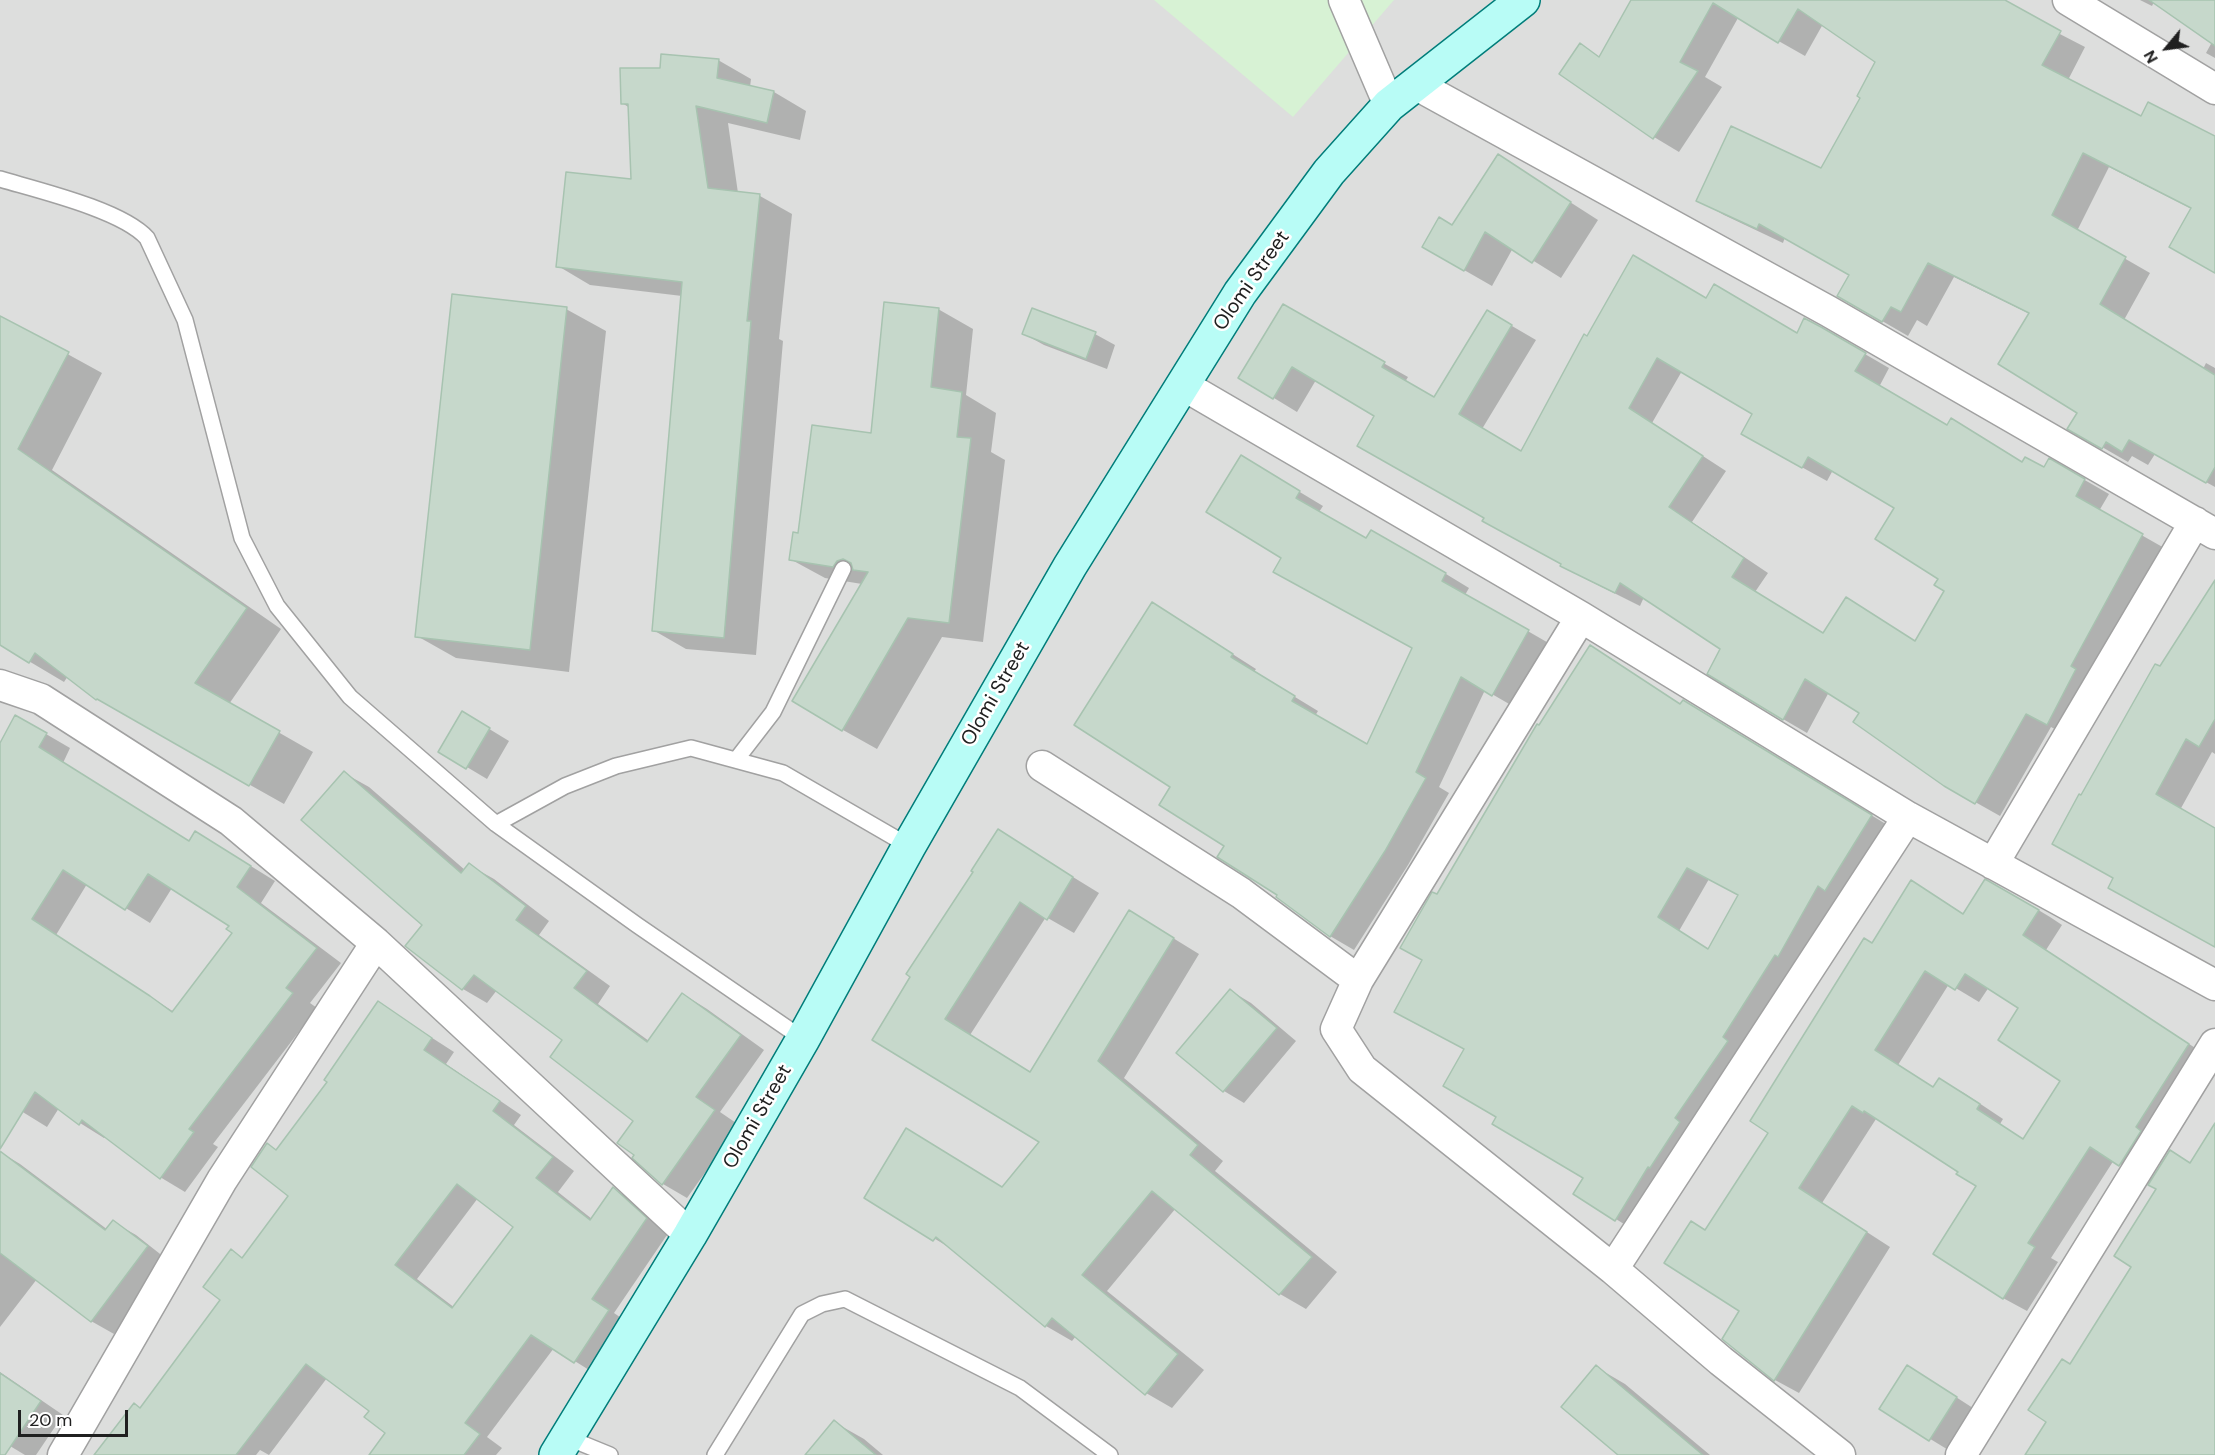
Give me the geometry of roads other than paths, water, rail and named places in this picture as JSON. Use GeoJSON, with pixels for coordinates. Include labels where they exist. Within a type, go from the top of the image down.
{"type":"FeatureCollection","features":[{"type":"Feature","properties":{"kind":"main road","name":"Olomi Street"},"geometry":{"type":"LineString","coordinates":[[561,1446],[690,1235],[1070,566],[1240,293],[1329,172],[1389,105],[1523,0]]}},
{"type":"Feature","properties":{"kind":"street"},"geometry":{"type":"LineString","coordinates":[[1344,0],[1389,105]]}},
{"type":"Feature","properties":{"kind":"street"},"geometry":{"type":"LineString","coordinates":[[2068,0],[2215,89]]}},
{"type":"Feature","properties":{"kind":"street"},"geometry":{"type":"LineString","coordinates":[[1415,84],[1828,311],[2205,528],[1994,864]]}},
{"type":"Feature","properties":{"kind":"street"},"geometry":{"type":"LineString","coordinates":[[1183,385],[1581,617],[1908,817],[2215,985]]}},
{"type":"Feature","properties":{"kind":"street"},"geometry":{"type":"LineString","coordinates":[[1581,617],[1358,980],[1336,1029],[1362,1069],[1613,1269],[1721,1361],[1840,1455]]}},
{"type":"Feature","properties":{"kind":"street"},"geometry":{"type":"LineString","coordinates":[[0,686],[41,699],[231,821],[375,943],[690,1235]]}},
{"type":"Feature","properties":{"kind":"street"},"geometry":{"type":"LineString","coordinates":[[1042,765],[1241,893],[1358,980]]}},
{"type":"Feature","properties":{"kind":"street"},"geometry":{"type":"LineString","coordinates":[[1613,1269],[1908,817]]}},
{"type":"Feature","properties":{"kind":"street"},"geometry":{"type":"LineString","coordinates":[[63,1455],[222,1180],[375,943]]}},
{"type":"Feature","properties":{"kind":"street"},"geometry":{"type":"LineString","coordinates":[[1961,1455],[2215,1044]]}},
{"type":"Feature","properties":{"kind":"lane"},"geometry":{"type":"LineString","coordinates":[[0,179],[88,206],[140,230],[147,238],[185,320],[242,538],[277,606],[350,697],[496,824],[637,925],[803,1039]]}},
{"type":"Feature","properties":{"kind":"lane"},"geometry":{"type":"LineString","coordinates":[[736,760],[773,712],[843,569]]}},
{"type":"Feature","properties":{"kind":"lane"},"geometry":{"type":"LineString","coordinates":[[496,824],[565,786],[616,766],[691,748],[783,773],[909,846]]}},
{"type":"Feature","properties":{"kind":"lane"},"geometry":{"type":"LineString","coordinates":[[716,1455],[802,1314],[822,1304],[845,1299],[1020,1388],[1110,1455]]}},
{"type":"Feature","properties":{"kind":"lane"},"geometry":{"type":"LineString","coordinates":[[561,1446],[610,1455]]}}]}
